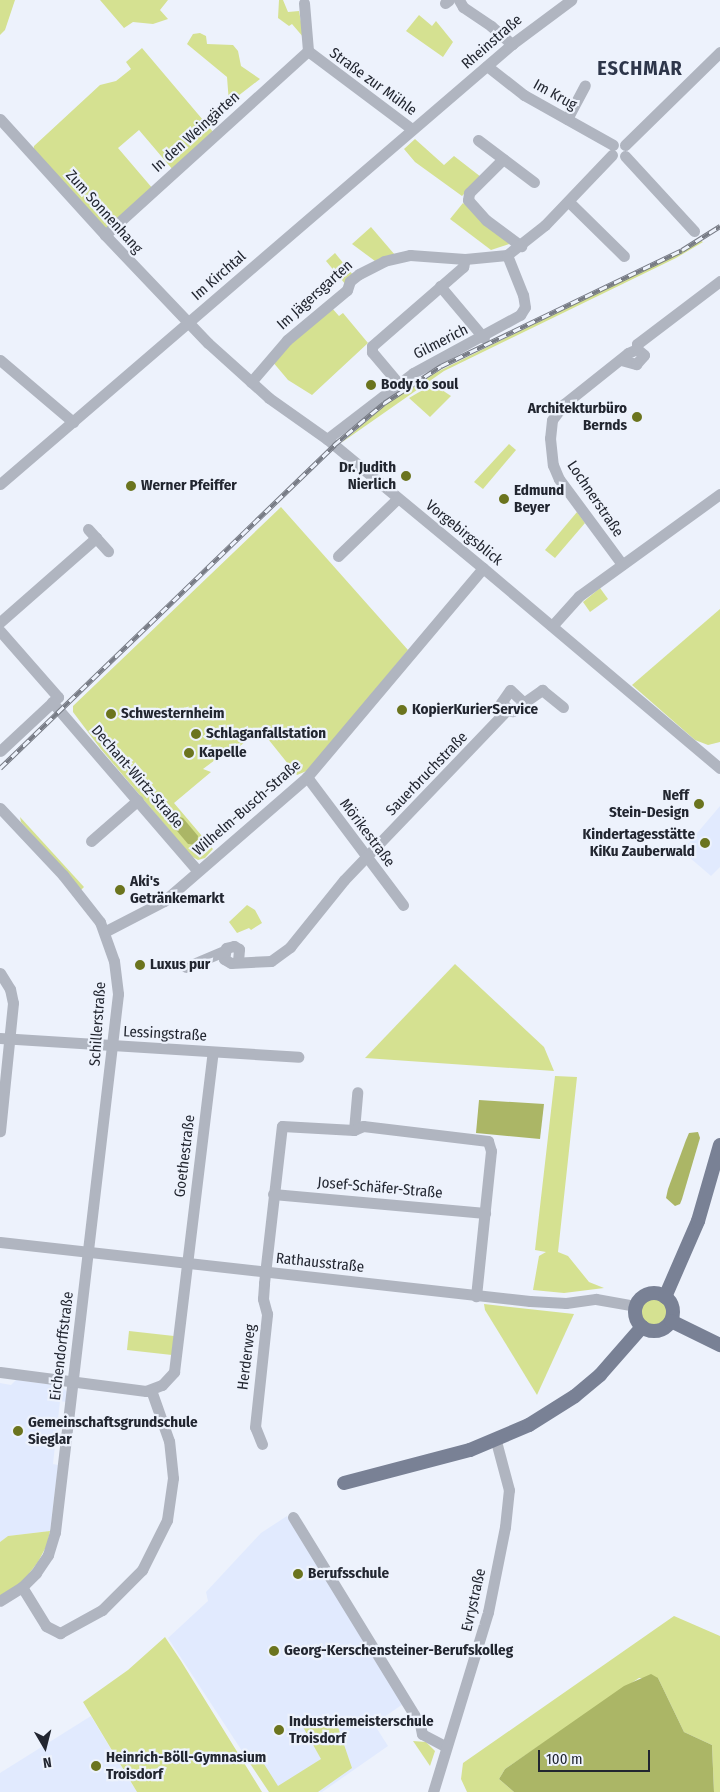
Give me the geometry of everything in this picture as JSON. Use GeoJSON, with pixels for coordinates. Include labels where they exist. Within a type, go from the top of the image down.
{"type":"FeatureCollection","features":[{"type":"Feature","properties":{"kind":"main road"},"geometry":{"type":"LineString","coordinates":[[665,1296],[698,1221],[720,1145]]}},
{"type":"Feature","properties":{"kind":"main road"},"geometry":{"type":"LineString","coordinates":[[648,1294],[665,1296],[673,1308],[671,1321],[658,1331],[642,1327],[636,1320],[636,1306],[648,1294]]}},
{"type":"Feature","properties":{"kind":"main road"},"geometry":{"type":"LineString","coordinates":[[671,1321],[720,1345]]}},
{"type":"Feature","properties":{"kind":"main road"},"geometry":{"type":"LineString","coordinates":[[344,1483],[496,1441],[529,1425],[575,1396],[623,1351],[642,1327]]}},
{"type":"Feature","properties":{"kind":"street"},"geometry":{"type":"LineString","coordinates":[[459,0],[463,7],[491,26],[512,44]]}},
{"type":"Feature","properties":{"kind":"street","name":"Rheinstraße"},"geometry":{"type":"LineString","coordinates":[[459,91],[512,44],[571,0]]}},
{"type":"Feature","properties":{"kind":"street","name":"Straße zur Mühle"},"geometry":{"type":"LineString","coordinates":[[304,3],[308,51],[412,129]]}},
{"type":"Feature","properties":{"kind":"street","name":"In den Weingärten"},"geometry":{"type":"LineString","coordinates":[[105,235],[308,51]]}},
{"type":"Feature","properties":{"kind":"street"},"geometry":{"type":"LineString","coordinates":[[625,151],[720,52]]}},
{"type":"Feature","properties":{"kind":"street","name":"Im Krug"},"geometry":{"type":"LineString","coordinates":[[487,66],[510,87],[567,119],[613,150]]}},
{"type":"Feature","properties":{"kind":"street"},"geometry":{"type":"LineString","coordinates":[[567,119],[585,85]]}},
{"type":"Feature","properties":{"kind":"street","name":"Im Kirchtal"},"geometry":{"type":"LineString","coordinates":[[0,484],[412,129],[459,91]]}},
{"type":"Feature","properties":{"kind":"street","name":"Zum Sonnenhang"},"geometry":{"type":"LineString","coordinates":[[0,118],[187,324]]}},
{"type":"Feature","properties":{"kind":"street"},"geometry":{"type":"LineString","coordinates":[[478,140],[534,182]]}},
{"type":"Feature","properties":{"kind":"street"},"geometry":{"type":"LineString","coordinates":[[613,150],[620,142],[625,151],[694,231]]}},
{"type":"Feature","properties":{"kind":"street","name":"Im Jägersgarten"},"geometry":{"type":"LineString","coordinates":[[252,382],[287,340],[347,290],[350,281],[364,271],[384,261],[410,254],[465,258],[507,255],[521,246],[569,202],[613,150]]}},
{"type":"Feature","properties":{"kind":"street"},"geometry":{"type":"LineString","coordinates":[[503,159],[469,193],[468,200],[486,220],[521,246]]}},
{"type":"Feature","properties":{"kind":"street"},"geometry":{"type":"LineString","coordinates":[[569,202],[624,256]]}},
{"type":"Feature","properties":{"kind":"street","name":"Gilmerich"},"geometry":{"type":"LineString","coordinates":[[327,439],[399,384],[438,358],[484,338],[512,322],[524,311],[523,294],[507,255]]}},
{"type":"Feature","properties":{"kind":"street"},"geometry":{"type":"LineString","coordinates":[[399,384],[372,352],[372,346],[463,267],[465,258]]}},
{"type":"Feature","properties":{"kind":"street","name":"Lochnerstraße"},"geometry":{"type":"LineString","coordinates":[[622,564],[559,479],[553,465],[550,438],[552,420],[564,404],[637,350],[637,344],[720,281]]}},
{"type":"Feature","properties":{"kind":"street"},"geometry":{"type":"LineString","coordinates":[[440,286],[484,338]]}},
{"type":"Feature","properties":{"kind":"street","name":"Vorgebirgsblick"},"geometry":{"type":"LineString","coordinates":[[187,324],[252,382],[327,439],[720,768]]}},
{"type":"Feature","properties":{"kind":"street"},"geometry":{"type":"LineString","coordinates":[[2,367],[73,422]]}},
{"type":"Feature","properties":{"kind":"street"},"geometry":{"type":"LineString","coordinates":[[552,626],[579,596],[720,494]]}},
{"type":"Feature","properties":{"kind":"street"},"geometry":{"type":"LineString","coordinates":[[338,556],[398,498]]}},
{"type":"Feature","properties":{"kind":"street"},"geometry":{"type":"LineString","coordinates":[[88,529],[108,551]]}},
{"type":"Feature","properties":{"kind":"street"},"geometry":{"type":"LineString","coordinates":[[0,622],[96,538]]}},
{"type":"Feature","properties":{"kind":"street","name":"Wilhelm-Busch-Straße"},"geometry":{"type":"LineString","coordinates":[[106,931],[164,901],[307,778],[483,568]]}},
{"type":"Feature","properties":{"kind":"street","name":"Dechant-Wirtz-Straße"},"geometry":{"type":"LineString","coordinates":[[0,632],[198,871]]}},
{"type":"Feature","properties":{"kind":"street"},"geometry":{"type":"LineString","coordinates":[[507,710],[502,699],[510,690],[522,702]]}},
{"type":"Feature","properties":{"kind":"street","name":"Sauerbruchstraße"},"geometry":{"type":"LineString","coordinates":[[186,967],[224,951],[230,946],[237,947],[241,955],[238,960],[266,962],[283,954],[336,889],[507,710],[513,710],[522,702],[528,702],[542,690],[563,707]]}},
{"type":"Feature","properties":{"kind":"street"},"geometry":{"type":"LineString","coordinates":[[0,750],[55,700]]}},
{"type":"Feature","properties":{"kind":"street","name":"Mörikestraße"},"geometry":{"type":"LineString","coordinates":[[307,778],[403,905]]}},
{"type":"Feature","properties":{"kind":"street"},"geometry":{"type":"LineString","coordinates":[[91,841],[138,800]]}},
{"type":"Feature","properties":{"kind":"street","name":"Schillerstraße"},"geometry":{"type":"LineString","coordinates":[[0,808],[79,893],[106,931],[117,976],[113,1046],[88,1252]]}},
{"type":"Feature","properties":{"kind":"street"},"geometry":{"type":"LineString","coordinates":[[0,973],[12,996],[6,1039],[0,1130]]}},
{"type":"Feature","properties":{"kind":"street","name":"Lessingstraße"},"geometry":{"type":"LineString","coordinates":[[6,1039],[298,1057]]}},
{"type":"Feature","properties":{"kind":"street","name":"Goethestraße"},"geometry":{"type":"LineString","coordinates":[[151,1390],[166,1382],[176,1366],[213,1052]]}},
{"type":"Feature","properties":{"kind":"street"},"geometry":{"type":"LineString","coordinates":[[356,1092],[354,1130],[363,1126],[414,1130],[420,1135],[488,1141],[491,1151],[476,1296]]}},
{"type":"Feature","properties":{"kind":"street","name":"Herderweg"},"geometry":{"type":"LineString","coordinates":[[262,1444],[255,1427],[267,1314],[263,1299],[273,1194],[282,1126],[354,1130]]}},
{"type":"Feature","properties":{"kind":"street","name":"Josef-Schäfer-Straße"},"geometry":{"type":"LineString","coordinates":[[273,1194],[485,1213]]}},
{"type":"Feature","properties":{"kind":"street","name":"Rathausstraße"},"geometry":{"type":"LineString","coordinates":[[0,1242],[476,1296],[552,1303],[606,1300],[636,1306]]}},
{"type":"Feature","properties":{"kind":"street","name":"Eichendorffstraße"},"geometry":{"type":"LineString","coordinates":[[0,1601],[22,1587],[45,1561],[53,1539],[88,1252]]}},
{"type":"Feature","properties":{"kind":"street"},"geometry":{"type":"LineString","coordinates":[[0,1372],[151,1390],[169,1441],[173,1478],[167,1520],[146,1564],[113,1602],[63,1633],[52,1632],[46,1626],[22,1587]]}},
{"type":"Feature","properties":{"kind":"street","name":"Evrystraße"},"geometry":{"type":"LineString","coordinates":[[433,1792],[445,1746],[485,1622],[509,1507],[508,1477],[496,1441]]}},
{"type":"Feature","properties":{"kind":"street"},"geometry":{"type":"LineString","coordinates":[[292,1517],[420,1724],[422,1734],[445,1746]]}},
{"type":"Feature","properties":{"kind":"shaded area"},"geometry":{"type":"Polygon","coordinates":[[[0,0],[15,0],[5,30],[0,35],[0,0]]]}},
{"type":"Feature","properties":{"kind":"shaded area"},"geometry":{"type":"Polygon","coordinates":[[[100,0],[168,0],[160,10],[168,19],[153,24],[133,22],[124,28],[100,0]]]}},
{"type":"Feature","properties":{"kind":"shaded area"},"geometry":{"type":"Polygon","coordinates":[[[279,0],[283,0],[288,12],[299,11],[304,38],[292,24],[289,26],[278,18],[279,0]]]}},
{"type":"Feature","properties":{"kind":"shaded area"},"geometry":{"type":"Polygon","coordinates":[[[419,15],[432,26],[436,21],[453,42],[443,57],[406,31],[419,15]]]}},
{"type":"Feature","properties":{"kind":"shaded area"},"geometry":{"type":"Polygon","coordinates":[[[200,33],[206,36],[207,44],[233,45],[238,51],[241,66],[260,79],[229,103],[227,77],[187,44],[193,34],[200,33]]]}},
{"type":"Feature","properties":{"kind":"shaded area"},"geometry":{"type":"Polygon","coordinates":[[[142,48],[214,133],[173,170],[139,130],[118,148],[153,189],[108,230],[102,229],[33,152],[34,146],[100,85],[116,81],[131,69],[126,62],[142,48]]]}},
{"type":"Feature","properties":{"kind":"shaded area"},"geometry":{"type":"Polygon","coordinates":[[[415,139],[444,165],[454,156],[481,177],[462,196],[415,162],[404,149],[415,139]]]}},
{"type":"Feature","properties":{"kind":"shaded area"},"geometry":{"type":"Polygon","coordinates":[[[463,203],[512,243],[491,250],[450,219],[463,203]]]}},
{"type":"Feature","properties":{"kind":"shaded area"},"geometry":{"type":"Polygon","coordinates":[[[371,227],[395,255],[375,261],[352,244],[371,227]]]}},
{"type":"Feature","properties":{"kind":"shaded area"},"geometry":{"type":"Polygon","coordinates":[[[701,241],[703,242],[676,258],[444,371],[341,443],[390,401],[437,372],[701,241]]]}},
{"type":"Feature","properties":{"kind":"shaded area"},"geometry":{"type":"Polygon","coordinates":[[[335,253],[353,275],[346,285],[326,261],[335,253]]]}},
{"type":"Feature","properties":{"kind":"shaded area"},"geometry":{"type":"Polygon","coordinates":[[[331,307],[339,316],[343,313],[368,343],[312,395],[288,380],[272,361],[331,307]]]}},
{"type":"Feature","properties":{"kind":"shaded area"},"geometry":{"type":"Polygon","coordinates":[[[433,384],[451,396],[430,417],[409,398],[433,384]]]}},
{"type":"Feature","properties":{"kind":"shaded area"},"geometry":{"type":"Polygon","coordinates":[[[509,444],[516,450],[483,489],[474,482],[509,444]]]}},
{"type":"Feature","properties":{"kind":"shaded area"},"geometry":{"type":"Polygon","coordinates":[[[281,507],[408,650],[309,770],[297,775],[260,729],[226,758],[219,757],[203,769],[211,772],[174,803],[213,849],[205,858],[198,860],[191,856],[100,748],[73,712],[73,706],[281,507]]]}},
{"type":"Feature","properties":{"kind":"shaded area"},"geometry":{"type":"Polygon","coordinates":[[[577,512],[585,523],[555,558],[545,550],[577,512]]]}},
{"type":"Feature","properties":{"kind":"shaded area"},"geometry":{"type":"Polygon","coordinates":[[[600,588],[608,599],[590,612],[583,602],[600,588]]]}},
{"type":"Feature","properties":{"kind":"shaded area"},"geometry":{"type":"Polygon","coordinates":[[[720,609],[720,742],[708,745],[695,740],[632,685],[720,609]]]}},
{"type":"Feature","properties":{"kind":"shaded area","name":"Kindertagesstätte KiKu Zauberwald"},"geometry":{"type":"Polygon","coordinates":[[[720,806],[720,867],[711,876],[682,851],[720,806]]]}},
{"type":"Feature","properties":{"kind":"shaded area"},"geometry":{"type":"Polygon","coordinates":[[[176,816],[183,818],[198,836],[197,845],[188,844],[172,825],[176,816]]]}},
{"type":"Feature","properties":{"kind":"shaded area"},"geometry":{"type":"Polygon","coordinates":[[[20,817],[84,887],[81,890],[21,822],[20,817]]]}},
{"type":"Feature","properties":{"kind":"shaded area"},"geometry":{"type":"Polygon","coordinates":[[[247,905],[255,910],[262,923],[251,930],[249,928],[237,933],[229,922],[247,905]]]}},
{"type":"Feature","properties":{"kind":"shaded area"},"geometry":{"type":"Polygon","coordinates":[[[455,964],[544,1047],[554,1071],[365,1058],[455,964]]]}},
{"type":"Feature","properties":{"kind":"shaded area"},"geometry":{"type":"Polygon","coordinates":[[[555,1076],[577,1077],[558,1252],[568,1256],[589,1282],[604,1288],[564,1293],[533,1290],[539,1256],[546,1252],[535,1250],[555,1076]]]}},
{"type":"Feature","properties":{"kind":"shaded area"},"geometry":{"type":"Polygon","coordinates":[[[479,1100],[544,1104],[540,1139],[476,1133],[479,1100]]]}},
{"type":"Feature","properties":{"kind":"shaded area"},"geometry":{"type":"Polygon","coordinates":[[[698,1132],[700,1138],[682,1199],[680,1204],[675,1206],[666,1198],[668,1189],[689,1133],[698,1132]]]}},
{"type":"Feature","properties":{"kind":"shaded area"},"geometry":{"type":"Polygon","coordinates":[[[654,1298],[664,1302],[668,1312],[664,1322],[654,1326],[644,1322],[640,1312],[644,1302],[654,1298]]]}},
{"type":"Feature","properties":{"kind":"shaded area"},"geometry":{"type":"Polygon","coordinates":[[[484,1304],[574,1314],[537,1395],[485,1310],[484,1304]]]}},
{"type":"Feature","properties":{"kind":"shaded area"},"geometry":{"type":"Polygon","coordinates":[[[129,1331],[174,1336],[172,1355],[127,1350],[129,1331]]]}},
{"type":"Feature","properties":{"kind":"shaded area"},"geometry":{"type":"Polygon","coordinates":[[[16,1380],[62,1386],[67,1392],[66,1402],[60,1401],[53,1464],[58,1465],[50,1531],[8,1536],[0,1542],[0,1383],[11,1385],[16,1380]]]}},
{"type":"Feature","properties":{"kind":"shaded area","name":"Georg-Kerschensteiner-Berufskolleg"},"geometry":{"type":"Polygon","coordinates":[[[287,1516],[403,1704],[374,1724],[388,1746],[322,1792],[269,1792],[168,1638],[208,1601],[206,1592],[261,1533],[287,1516]]]}},
{"type":"Feature","properties":{"kind":"shaded area"},"geometry":{"type":"Polygon","coordinates":[[[50,1531],[47,1545],[38,1562],[21,1584],[0,1597],[0,1542],[8,1536],[50,1531]]]}},
{"type":"Feature","properties":{"kind":"shaded area"},"geometry":{"type":"Polygon","coordinates":[[[674,1616],[720,1636],[720,1792],[714,1792],[712,1745],[684,1732],[658,1678],[639,1678],[505,1769],[499,1779],[514,1792],[467,1792],[461,1779],[463,1763],[674,1616]]]}},
{"type":"Feature","properties":{"kind":"shaded area"},"geometry":{"type":"Polygon","coordinates":[[[165,1637],[262,1792],[137,1792],[83,1702],[128,1670],[165,1637]]]}},
{"type":"Feature","properties":{"kind":"shaded area"},"geometry":{"type":"Polygon","coordinates":[[[651,1674],[658,1678],[684,1732],[712,1745],[714,1792],[514,1792],[499,1779],[505,1769],[624,1686],[651,1674]]]}},
{"type":"Feature","properties":{"kind":"shaded area"},"geometry":{"type":"Polygon","coordinates":[[[91,1716],[137,1792],[0,1792],[0,1773],[91,1716]]]}},
{"type":"Feature","properties":{"kind":"shaded area"},"geometry":{"type":"Polygon","coordinates":[[[303,1727],[338,1727],[352,1768],[318,1792],[269,1792],[249,1762],[259,1756],[278,1786],[321,1759],[303,1727]]]}},
{"type":"Feature","properties":{"kind":"shaded area"},"geometry":{"type":"Polygon","coordinates":[[[413,1741],[426,1742],[435,1751],[430,1766],[413,1741]]]}},
{"type":"Feature","properties":{"kind":"railway"},"geometry":{"type":"LineString","coordinates":[[0,768],[334,445],[384,403],[441,366],[682,250],[720,226]]}},
{"type":"Feature","properties":{"kind":"place","name":"Body to soul"},"geometry":{"type":"Point","coordinates":[371,385]}},
{"type":"Feature","properties":{"kind":"place","name":"Architekturbüro Bernds"},"geometry":{"type":"Point","coordinates":[637,417]}},
{"type":"Feature","properties":{"kind":"place","name":"Dr. Judith Nierlich"},"geometry":{"type":"Point","coordinates":[406,476]}},
{"type":"Feature","properties":{"kind":"place","name":"Werner Pfeiffer"},"geometry":{"type":"Point","coordinates":[131,486]}},
{"type":"Feature","properties":{"kind":"place","name":"Edmund Beyer"},"geometry":{"type":"Point","coordinates":[504,499]}},
{"type":"Feature","properties":{"kind":"place","name":"KopierKurierService"},"geometry":{"type":"Point","coordinates":[402,710]}},
{"type":"Feature","properties":{"kind":"place","name":"Schwesternheim"},"geometry":{"type":"Point","coordinates":[111,714]}},
{"type":"Feature","properties":{"kind":"place","name":"Schlaganfallstation"},"geometry":{"type":"Point","coordinates":[196,734]}},
{"type":"Feature","properties":{"kind":"place","name":"Kapelle"},"geometry":{"type":"Point","coordinates":[189,753]}},
{"type":"Feature","properties":{"kind":"place","name":"Neff Stein-Design"},"geometry":{"type":"Point","coordinates":[699,804]}},
{"type":"Feature","properties":{"kind":"place","name":"Kindertagesstätte KiKu Zauberwald"},"geometry":{"type":"Point","coordinates":[705,843]}},
{"type":"Feature","properties":{"kind":"place","name":"Aki's Getränkemarkt"},"geometry":{"type":"Point","coordinates":[120,890]}},
{"type":"Feature","properties":{"kind":"place","name":"Luxus pur"},"geometry":{"type":"Point","coordinates":[140,965]}},
{"type":"Feature","properties":{"kind":"place","name":"Gemeinschaftsgrundschule Sieglar"},"geometry":{"type":"Point","coordinates":[18,1431]}},
{"type":"Feature","properties":{"kind":"place","name":"Berufsschule"},"geometry":{"type":"Point","coordinates":[298,1574]}},
{"type":"Feature","properties":{"kind":"place","name":"Georg-Kerschensteiner-Berufskolleg"},"geometry":{"type":"Point","coordinates":[274,1651]}},
{"type":"Feature","properties":{"kind":"place","name":"Industriemeisterschule Troisdorf"},"geometry":{"type":"Point","coordinates":[279,1730]}},
{"type":"Feature","properties":{"kind":"place","name":"Heinrich-Böll-Gymnasium Troisdorf"},"geometry":{"type":"Point","coordinates":[96,1766]}},
{"type":"Feature","properties":{"kind":"district","name":"ESCHMAR"},"geometry":{"type":"Point","coordinates":[640,68]}}]}
